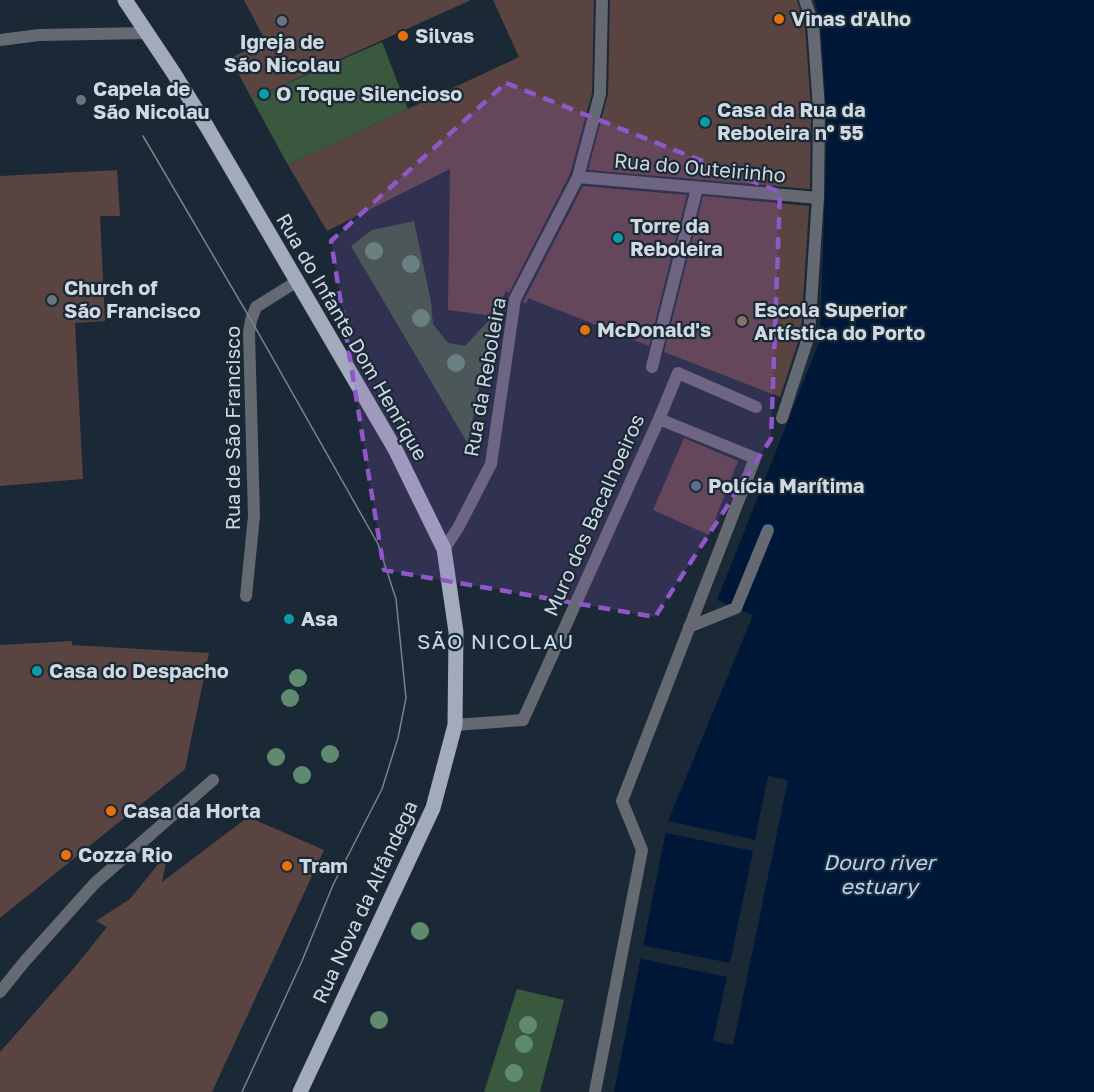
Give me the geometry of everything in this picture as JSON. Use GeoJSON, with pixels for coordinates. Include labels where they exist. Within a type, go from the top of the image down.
{"type":"FeatureCollection","features":[{"type":"Feature","properties":{"kind":"main road","name":"Rua do Infante Dom Henrique"},"geometry":{"type":"LineString","coordinates":[[125,0],[207,127],[394,449],[444,549],[456,632],[455,724]]}},
{"type":"Feature","properties":{"kind":"main road","name":"Rua Nova da Alfândega"},"geometry":{"type":"LineString","coordinates":[[300,1092],[433,808],[455,724]]}},
{"type":"Feature","properties":{"kind":"street","name":"Rua da Reboleira"},"geometry":{"type":"LineString","coordinates":[[444,549],[458,528],[491,464],[515,298],[578,177],[600,94],[602,0]]}},
{"type":"Feature","properties":{"kind":"street"},"geometry":{"type":"LineString","coordinates":[[782,418],[809,335],[818,198],[819,109],[813,24],[805,0]]}},
{"type":"Feature","properties":{"kind":"street"},"geometry":{"type":"LineString","coordinates":[[0,40],[39,35],[147,33]]}},
{"type":"Feature","properties":{"kind":"street","name":"Rua do Outeirinho"},"geometry":{"type":"LineString","coordinates":[[578,177],[818,198]]}},
{"type":"Feature","properties":{"kind":"street"},"geometry":{"type":"LineString","coordinates":[[652,367],[696,188]]}},
{"type":"Feature","properties":{"kind":"street","name":"Rua de São Francisco"},"geometry":{"type":"LineString","coordinates":[[246,596],[254,516],[249,333],[251,320],[256,307],[296,282]]}},
{"type":"Feature","properties":{"kind":"street","name":"Muro dos Bacalhoeiros"},"geometry":{"type":"LineString","coordinates":[[455,724],[523,720],[678,373],[756,406]]}},
{"type":"Feature","properties":{"kind":"street"},"geometry":{"type":"LineString","coordinates":[[595,1092],[642,850],[622,801],[755,458],[659,419]]}},
{"type":"Feature","properties":{"kind":"street"},"geometry":{"type":"LineString","coordinates":[[689,627],[736,608],[768,530]]}},
{"type":"Feature","properties":{"kind":"street"},"geometry":{"type":"LineString","coordinates":[[0,992],[95,883],[213,780]]}},
{"type":"Feature","properties":{"kind":"highlighted area"},"geometry":{"type":"Polygon","coordinates":[[[506,83],[780,192],[771,439],[655,617],[384,570],[331,241],[506,83]]]}},
{"type":"Feature","properties":{"kind":"green space"},"geometry":{"type":"Polygon","coordinates":[[[382,42],[408,109],[288,165],[252,99],[382,42]]]}},
{"type":"Feature","properties":{"kind":"green space"},"geometry":{"type":"Polygon","coordinates":[[[414,221],[431,302],[433,324],[448,343],[465,346],[493,316],[468,444],[351,246],[372,230],[414,221]]]}},
{"type":"Feature","properties":{"kind":"green space"},"geometry":{"type":"Polygon","coordinates":[[[517,989],[564,1000],[540,1092],[484,1092],[517,989]]]}},
{"type":"Feature","properties":{"kind":"water","name":"Douro river estuary"},"geometry":{"type":"Polygon","coordinates":[[[815,0],[1094,0],[1094,1092],[614,1092],[668,821],[753,615],[717,600],[820,340],[827,129],[821,27],[815,0]]]}},
{"type":"Feature","properties":{"kind":"pier"},"geometry":{"type":"Polygon","coordinates":[[[768,776],[788,780],[733,1045],[713,1041],[727,977],[638,958],[641,945],[730,963],[753,851],[666,833],[668,821],[755,840],[768,776]]]}},
{"type":"Feature","properties":{"kind":"building"},"geometry":{"type":"Polygon","coordinates":[[[244,0],[471,0],[252,99],[230,58],[266,42],[244,0]]]}},
{"type":"Feature","properties":{"kind":"building"},"geometry":{"type":"Polygon","coordinates":[[[493,0],[594,0],[592,93],[570,174],[509,293],[506,291],[493,316],[448,310],[450,169],[327,231],[288,165],[519,57],[493,0]]]}},
{"type":"Feature","properties":{"kind":"building"},"geometry":{"type":"Polygon","coordinates":[[[610,0],[797,0],[805,26],[811,109],[810,189],[588,170],[608,94],[610,0]]]}},
{"type":"Feature","properties":{"kind":"building","name":"Church of São Francisco"},"geometry":{"type":"Polygon","coordinates":[[[117,170],[120,216],[100,216],[105,321],[75,323],[83,479],[0,486],[0,176],[117,170]]]}},
{"type":"Feature","properties":{"kind":"building"},"geometry":{"type":"Polygon","coordinates":[[[583,186],[687,195],[649,346],[528,298],[526,304],[523,302],[583,186]]]}},
{"type":"Feature","properties":{"kind":"building","name":"Escola Superior Artística do Porto"},"geometry":{"type":"Polygon","coordinates":[[[703,196],[809,206],[801,333],[780,397],[664,352],[703,196]]]}},
{"type":"Feature","properties":{"kind":"building","name":"Polícia Marítima"},"geometry":{"type":"Polygon","coordinates":[[[684,438],[738,461],[709,535],[653,510],[684,438]]]}},
{"type":"Feature","properties":{"kind":"building"},"geometry":{"type":"Polygon","coordinates":[[[72,641],[72,645],[209,653],[185,769],[0,918],[0,645],[72,641]]]}},
{"type":"Feature","properties":{"kind":"building"},"geometry":{"type":"Polygon","coordinates":[[[248,817],[324,850],[212,1092],[0,1092],[0,1052],[107,927],[96,921],[130,899],[168,852],[162,882],[248,817]]]}},
{"type":"Feature","properties":{"kind":"tram line"},"geometry":{"type":"LineString","coordinates":[[143,136],[378,544],[396,599],[406,698],[398,738],[382,789],[333,885],[302,961],[242,1092]]}},
{"type":"Feature","properties":{"kind":"place","name":"Vinas d'Alho"},"geometry":{"type":"Point","coordinates":[779,19]}},
{"type":"Feature","properties":{"kind":"place","name":"Igreja de São Nicolau"},"geometry":{"type":"Point","coordinates":[282,21]}},
{"type":"Feature","properties":{"kind":"place","name":"Silvas"},"geometry":{"type":"Point","coordinates":[403,36]}},
{"type":"Feature","properties":{"kind":"place","name":"O Toque Silencioso"},"geometry":{"type":"Point","coordinates":[264,94]}},
{"type":"Feature","properties":{"kind":"place","name":"Capela de São Nicolau"},"geometry":{"type":"Point","coordinates":[81,100]}},
{"type":"Feature","properties":{"kind":"place","name":"Casa da Rua da Reboleira nº 55"},"geometry":{"type":"Point","coordinates":[705,122]}},
{"type":"Feature","properties":{"kind":"place","name":"Torre da Reboleira"},"geometry":{"type":"Point","coordinates":[618,238]}},
{"type":"Feature","properties":{"kind":"place","name":"Church of São Francisco"},"geometry":{"type":"Point","coordinates":[52,300]}},
{"type":"Feature","properties":{"kind":"place","name":"Escola Superior Artística do Porto"},"geometry":{"type":"Point","coordinates":[742,321]}},
{"type":"Feature","properties":{"kind":"place","name":"McDonald's"},"geometry":{"type":"Point","coordinates":[585,330]}},
{"type":"Feature","properties":{"kind":"place","name":"Polícia Marítima"},"geometry":{"type":"Point","coordinates":[696,486]}},
{"type":"Feature","properties":{"kind":"place","name":"Asa"},"geometry":{"type":"Point","coordinates":[289,619]}},
{"type":"Feature","properties":{"kind":"place","name":"Casa do Despacho"},"geometry":{"type":"Point","coordinates":[37,671]}},
{"type":"Feature","properties":{"kind":"place","name":"Casa da Horta"},"geometry":{"type":"Point","coordinates":[111,811]}},
{"type":"Feature","properties":{"kind":"place","name":"Cozza Rio"},"geometry":{"type":"Point","coordinates":[66,855]}},
{"type":"Feature","properties":{"kind":"place","name":"Tram"},"geometry":{"type":"Point","coordinates":[287,866]}},
{"type":"Feature","properties":{"kind":"district","name":"SÃO NICOLAU"},"geometry":{"type":"Point","coordinates":[496,642]}}]}
